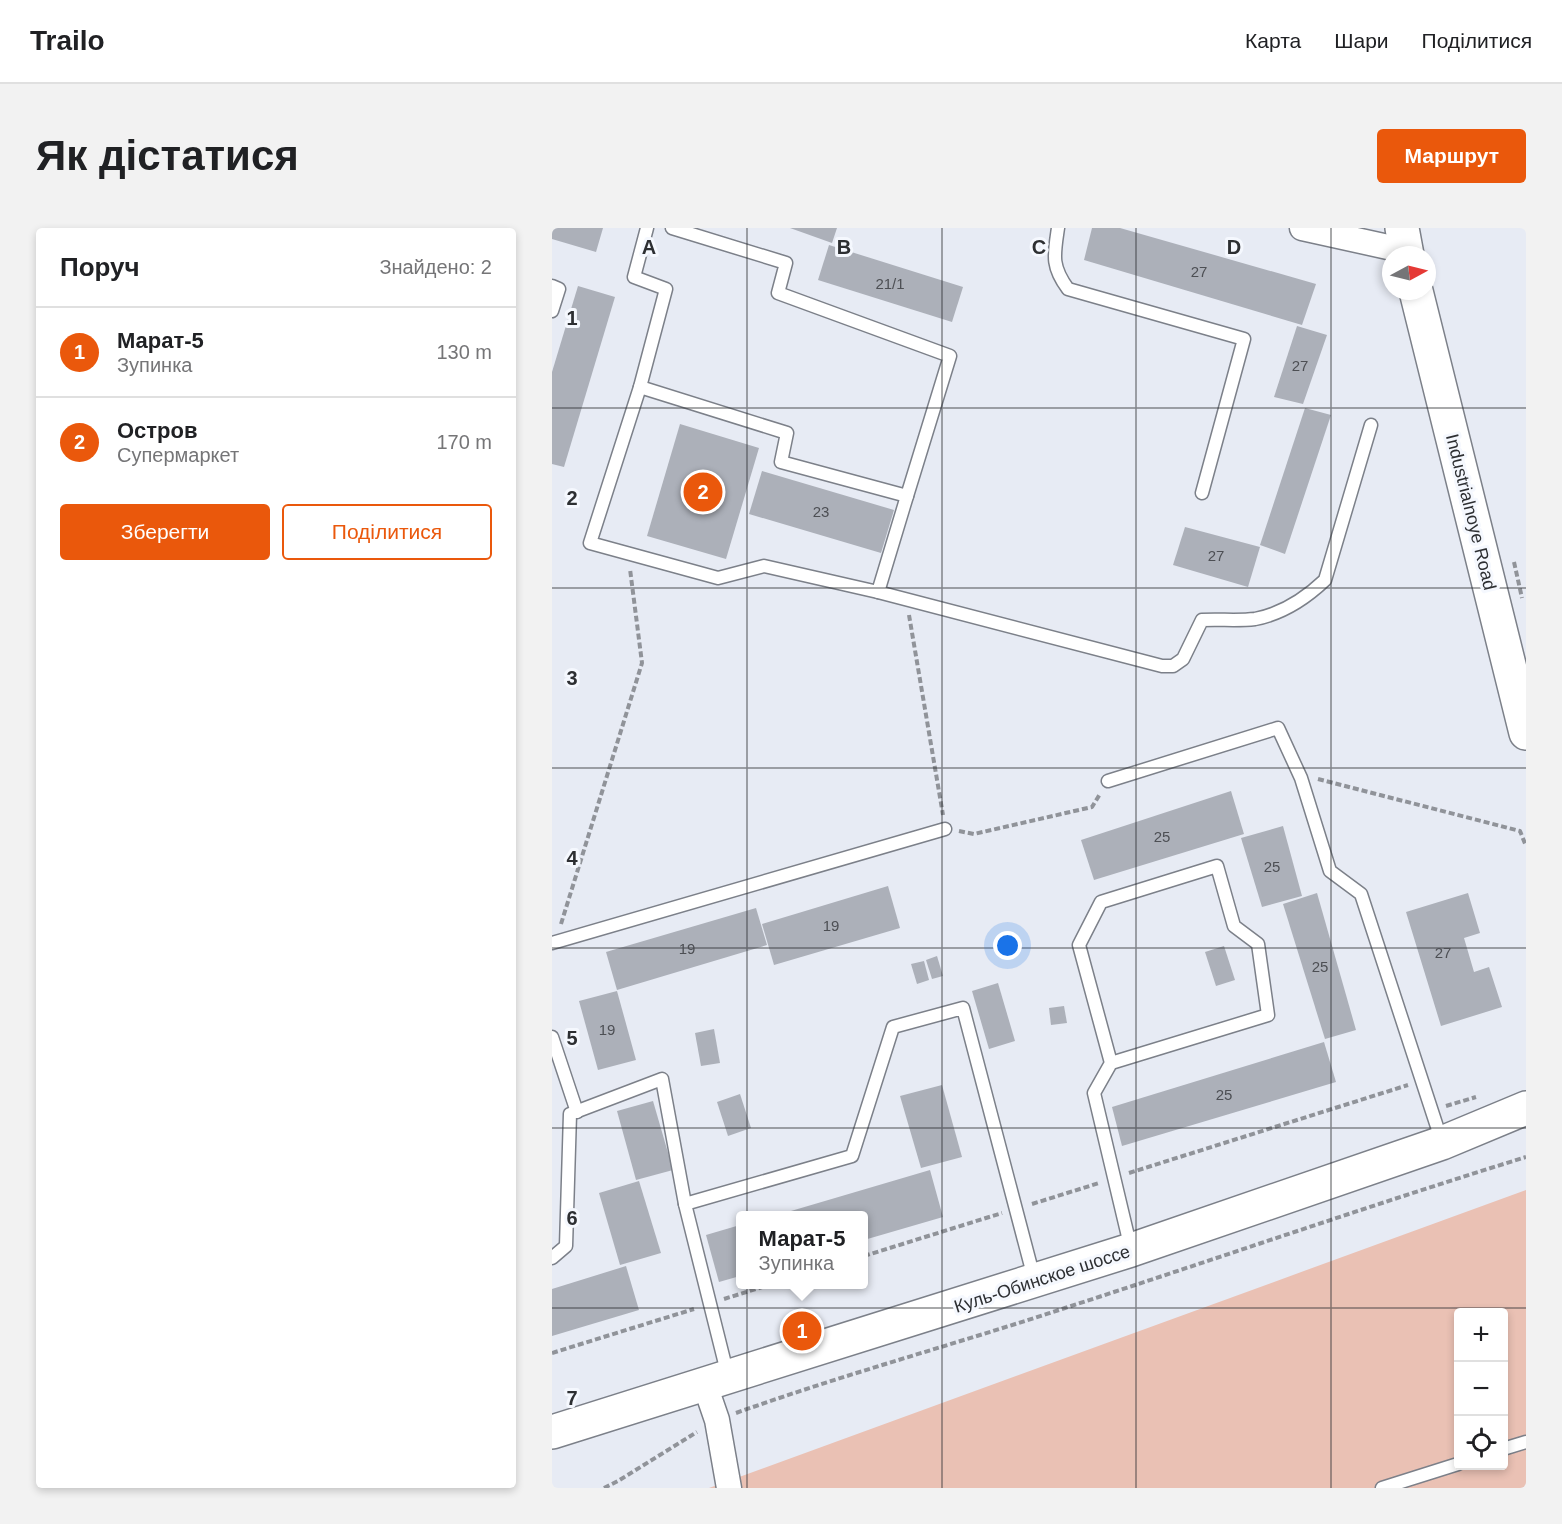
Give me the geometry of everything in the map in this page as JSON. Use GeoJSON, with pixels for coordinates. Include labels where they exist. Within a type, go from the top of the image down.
{"type":"FeatureCollection","features":[{"type":"Feature","properties":{"kind":"main road","name":"Industrialnoye Road"},"geometry":{"type":"LineString","coordinates":[[1418,300],[1526,733]]}},
{"type":"Feature","properties":{"kind":"main road","name":"Куль-Обинское шоссе"},"geometry":{"type":"LineString","coordinates":[[552,1432],[1131,1250],[1442,1143],[1526,1107]]}},
{"type":"Feature","properties":{"kind":"street"},"geometry":{"type":"LineString","coordinates":[[1302,228],[1405,245]]}},
{"type":"Feature","properties":{"kind":"street"},"geometry":{"type":"LineString","coordinates":[[717,1381],[717,1420],[729,1488]]}},
{"type":"Feature","properties":{"kind":"lane"},"geometry":{"type":"LineString","coordinates":[[647,228],[634,277],[666,289],[640,387],[590,543],[628,554],[718,578],[764,566],[906,599],[1152,664],[1173,666],[1183,659],[1202,620],[1254,619],[1283,610],[1311,593],[1325,580],[1371,425]]}},
{"type":"Feature","properties":{"kind":"lane"},"geometry":{"type":"LineString","coordinates":[[672,228],[786,263],[778,293],[950,356],[878,592]]}},
{"type":"Feature","properties":{"kind":"lane"},"geometry":{"type":"LineString","coordinates":[[1058,228],[1054,257],[1058,275],[1068,289],[1244,339],[1202,494]]}},
{"type":"Feature","properties":{"kind":"lane"},"geometry":{"type":"LineString","coordinates":[[552,286],[559,289],[552,311]]}},
{"type":"Feature","properties":{"kind":"lane"},"geometry":{"type":"LineString","coordinates":[[640,387],[787,433],[781,462],[907,496]]}},
{"type":"Feature","properties":{"kind":"lane"},"geometry":{"type":"LineString","coordinates":[[1108,781],[1278,728],[1299,774],[1330,871],[1361,894],[1442,1143]]}},
{"type":"Feature","properties":{"kind":"lane"},"geometry":{"type":"LineString","coordinates":[[554,943],[945,829]]}},
{"type":"Feature","properties":{"kind":"lane"},"geometry":{"type":"LineString","coordinates":[[1111,1063],[1079,945],[1101,902],[1217,866],[1234,926],[1258,944],[1269,1015],[1111,1063],[1094,1093],[1131,1250]]}},
{"type":"Feature","properties":{"kind":"lane"},"geometry":{"type":"LineString","coordinates":[[685,1204],[852,1156],[893,1027],[963,1008],[1035,1281]]}},
{"type":"Feature","properties":{"kind":"lane"},"geometry":{"type":"LineString","coordinates":[[552,1037],[577,1112]]}},
{"type":"Feature","properties":{"kind":"lane"},"geometry":{"type":"LineString","coordinates":[[552,1258],[566,1246],[570,1114],[662,1078],[685,1204],[710,1304],[717,1381]]}},
{"type":"Feature","properties":{"kind":"lane"},"geometry":{"type":"LineString","coordinates":[[1508,1447],[1526,1442]]}},
{"type":"Feature","properties":{"kind":"lane"},"geometry":{"type":"LineString","coordinates":[[1382,1488],[1454,1465]]}},
{"type":"Feature","properties":{"kind":"path"},"geometry":{"type":"LineString","coordinates":[[554,943],[642,663],[628,554]]}},
{"type":"Feature","properties":{"kind":"path"},"geometry":{"type":"LineString","coordinates":[[906,599],[945,829],[974,834],[1092,807],[1108,781]]}},
{"type":"Feature","properties":{"kind":"path"},"geometry":{"type":"LineString","coordinates":[[1299,774],[1520,831],[1526,846]]}},
{"type":"Feature","properties":{"kind":"path"},"geometry":{"type":"LineString","coordinates":[[868,1255],[1422,1080],[1438,1108],[1482,1095]]}},
{"type":"Feature","properties":{"kind":"path"},"geometry":{"type":"LineString","coordinates":[[604,1488],[717,1420],[782,1397],[1064,1309],[1381,1202],[1526,1157]]}},
{"type":"Feature","properties":{"kind":"path"},"geometry":{"type":"LineString","coordinates":[[552,1353],[756,1289]]}},
{"type":"Feature","properties":{"kind":"shaded area"},"geometry":{"type":"Polygon","coordinates":[[[1526,1190],[1526,1488],[709,1488],[1526,1190]]]}},
{"type":"Feature","properties":{"kind":"building"},"geometry":{"type":"Polygon","coordinates":[[[552,228],[603,228],[596,252],[552,239],[552,228]]]}},
{"type":"Feature","properties":{"kind":"building"},"geometry":{"type":"Polygon","coordinates":[[[790,228],[837,228],[832,243],[790,228]]]}},
{"type":"Feature","properties":{"kind":"building"},"geometry":{"type":"Polygon","coordinates":[[[1092,228],[1120,228],[1316,284],[1302,325],[1084,260],[1092,228]]]}},
{"type":"Feature","properties":{"kind":"building"},"geometry":{"type":"Polygon","coordinates":[[[829,245],[963,287],[952,322],[818,280],[829,245]]]}},
{"type":"Feature","properties":{"kind":"building"},"geometry":{"type":"Polygon","coordinates":[[[578,286],[615,297],[564,467],[552,464],[552,372],[578,286]]]}},
{"type":"Feature","properties":{"kind":"building"},"geometry":{"type":"Polygon","coordinates":[[[1297,326],[1327,335],[1303,404],[1274,397],[1297,326]]]}},
{"type":"Feature","properties":{"kind":"building"},"geometry":{"type":"Polygon","coordinates":[[[1305,408],[1331,415],[1285,554],[1260,545],[1305,408]]]}},
{"type":"Feature","properties":{"kind":"building"},"geometry":{"type":"Polygon","coordinates":[[[680,424],[759,448],[726,559],[647,536],[680,424]]]}},
{"type":"Feature","properties":{"kind":"building"},"geometry":{"type":"Polygon","coordinates":[[[762,471],[894,510],[881,553],[749,514],[762,471]]]}},
{"type":"Feature","properties":{"kind":"building"},"geometry":{"type":"Polygon","coordinates":[[[1185,527],[1260,547],[1248,587],[1173,565],[1185,527]]]}},
{"type":"Feature","properties":{"kind":"building"},"geometry":{"type":"Polygon","coordinates":[[[1231,791],[1244,834],[1094,880],[1081,840],[1231,791]]]}},
{"type":"Feature","properties":{"kind":"building"},"geometry":{"type":"Polygon","coordinates":[[[1283,826],[1302,896],[1262,907],[1241,838],[1283,826]]]}},
{"type":"Feature","properties":{"kind":"building"},"geometry":{"type":"Polygon","coordinates":[[[888,886],[900,928],[774,965],[762,924],[888,886]]]}},
{"type":"Feature","properties":{"kind":"building"},"geometry":{"type":"Polygon","coordinates":[[[1317,893],[1356,1030],[1325,1039],[1283,904],[1317,893]]]}},
{"type":"Feature","properties":{"kind":"building"},"geometry":{"type":"Polygon","coordinates":[[[1468,893],[1480,933],[1464,938],[1474,972],[1489,967],[1502,1007],[1441,1026],[1406,912],[1468,893]]]}},
{"type":"Feature","properties":{"kind":"building"},"geometry":{"type":"Polygon","coordinates":[[[756,908],[767,945],[617,990],[606,952],[756,908]]]}},
{"type":"Feature","properties":{"kind":"building"},"geometry":{"type":"Polygon","coordinates":[[[1224,946],[1235,980],[1216,986],[1205,952],[1224,946]]]}},
{"type":"Feature","properties":{"kind":"building"},"geometry":{"type":"Polygon","coordinates":[[[937,956],[943,976],[932,979],[926,960],[937,956]]]}},
{"type":"Feature","properties":{"kind":"building"},"geometry":{"type":"Polygon","coordinates":[[[924,961],[929,980],[917,984],[911,964],[924,961]]]}},
{"type":"Feature","properties":{"kind":"building"},"geometry":{"type":"Polygon","coordinates":[[[998,983],[1015,1041],[989,1049],[972,991],[998,983]]]}},
{"type":"Feature","properties":{"kind":"building"},"geometry":{"type":"Polygon","coordinates":[[[617,991],[636,1060],[598,1070],[579,1001],[617,991]]]}},
{"type":"Feature","properties":{"kind":"building"},"geometry":{"type":"Polygon","coordinates":[[[1064,1006],[1067,1023],[1051,1025],[1049,1008],[1064,1006]]]}},
{"type":"Feature","properties":{"kind":"building"},"geometry":{"type":"Polygon","coordinates":[[[714,1029],[720,1063],[701,1066],[695,1033],[714,1029]]]}},
{"type":"Feature","properties":{"kind":"building"},"geometry":{"type":"Polygon","coordinates":[[[1324,1042],[1336,1082],[1122,1146],[1112,1107],[1324,1042]]]}},
{"type":"Feature","properties":{"kind":"building"},"geometry":{"type":"Polygon","coordinates":[[[942,1085],[962,1157],[921,1168],[900,1096],[942,1085]]]}},
{"type":"Feature","properties":{"kind":"building"},"geometry":{"type":"Polygon","coordinates":[[[740,1094],[751,1128],[728,1136],[717,1102],[740,1094]]]}},
{"type":"Feature","properties":{"kind":"building"},"geometry":{"type":"Polygon","coordinates":[[[653,1101],[673,1170],[636,1180],[617,1111],[653,1101]]]}},
{"type":"Feature","properties":{"kind":"building"},"geometry":{"type":"Polygon","coordinates":[[[930,1170],[943,1217],[868,1239],[868,1211],[791,1211],[930,1170]]]}},
{"type":"Feature","properties":{"kind":"building"},"geometry":{"type":"Polygon","coordinates":[[[639,1181],[661,1253],[620,1265],[599,1193],[639,1181]]]}},
{"type":"Feature","properties":{"kind":"building"},"geometry":{"type":"Polygon","coordinates":[[[736,1226],[736,1277],[719,1282],[706,1235],[736,1226]]]}},
{"type":"Feature","properties":{"kind":"building"},"geometry":{"type":"Polygon","coordinates":[[[626,1266],[639,1310],[552,1336],[552,1289],[626,1266]]]}},
{"type":"Feature","properties":{"kind":"place","name":"Остров"},"geometry":{"type":"Point","coordinates":[703,492]}},
{"type":"Feature","properties":{"kind":"place","name":"Марат-5"},"geometry":{"type":"Point","coordinates":[802,1331]}}]}
